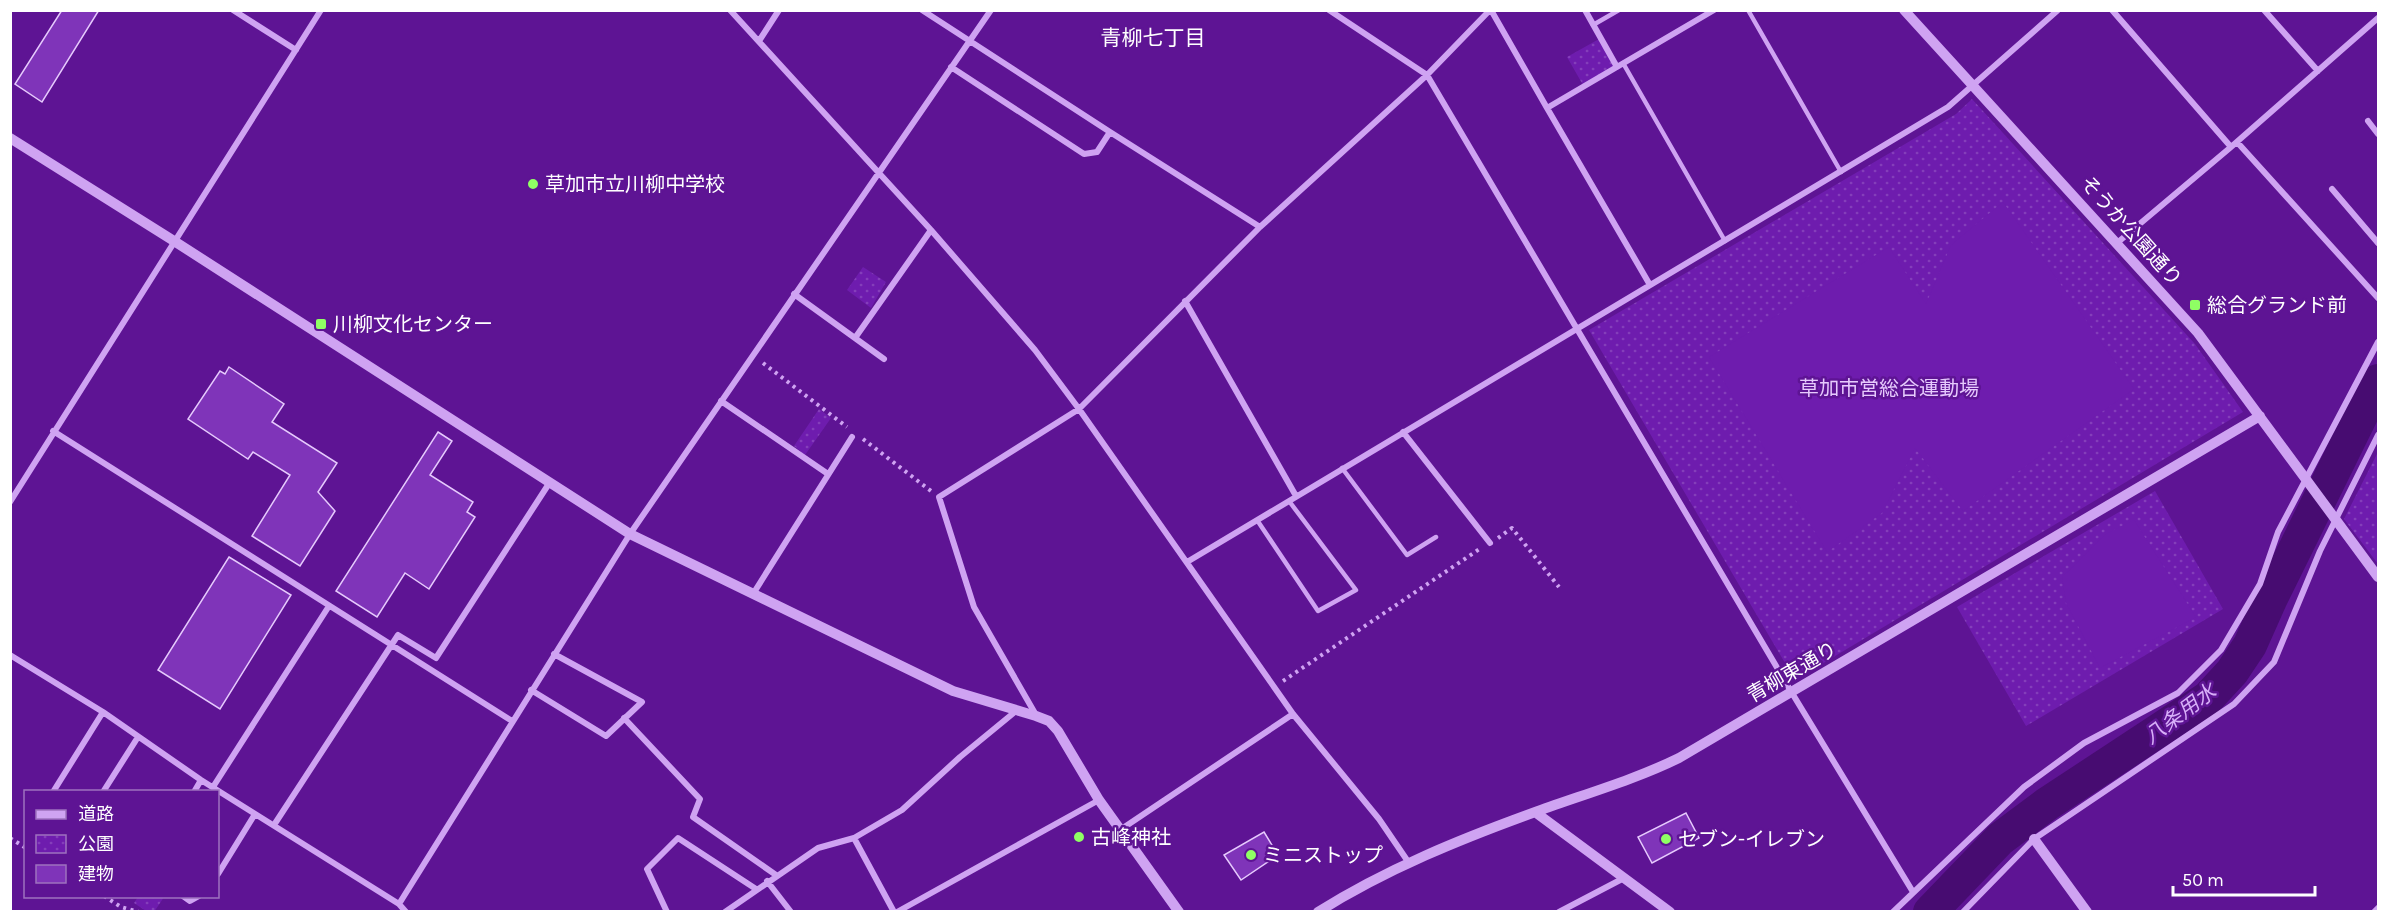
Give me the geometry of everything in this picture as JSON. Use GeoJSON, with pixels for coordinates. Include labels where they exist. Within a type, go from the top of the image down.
{"type":"FeatureCollection","features":[{"type":"Feature","properties":{"kind":"street"},"geometry":{"type":"LineString","coordinates":[[233,10],[296,50]]}},
{"type":"Feature","properties":{"kind":"street"},"geometry":{"type":"LineString","coordinates":[[10,502],[321,10]]}},
{"type":"Feature","properties":{"kind":"street"},"geometry":{"type":"LineString","coordinates":[[730,10],[932,230],[1035,350],[1293,714],[1379,819],[1409,864]]}},
{"type":"Feature","properties":{"kind":"street"},"geometry":{"type":"LineString","coordinates":[[759,41],[779,10]]}},
{"type":"Feature","properties":{"kind":"street"},"geometry":{"type":"LineString","coordinates":[[922,10],[1260,227]]}},
{"type":"Feature","properties":{"kind":"street"},"geometry":{"type":"LineString","coordinates":[[399,904],[630,534],[990,10]]}},
{"type":"Feature","properties":{"kind":"street"},"geometry":{"type":"LineString","coordinates":[[1329,10],[1427,75],[1792,693],[1913,892]]}},
{"type":"Feature","properties":{"kind":"street"},"geometry":{"type":"LineString","coordinates":[[1036,716],[974,607],[939,497],[1079,409],[1260,227],[1427,75],[1491,10],[1650,285]]}},
{"type":"Feature","properties":{"kind":"street"},"geometry":{"type":"LineString","coordinates":[[1585,10],[1620,65]]}},
{"type":"Feature","properties":{"kind":"street"},"geometry":{"type":"LineString","coordinates":[[1547,108],[1714,10]]}},
{"type":"Feature","properties":{"kind":"street","name":"そうか公園通り"},"geometry":{"type":"LineString","coordinates":[[1904,10],[2198,333],[2379,577]]}},
{"type":"Feature","properties":{"kind":"street"},"geometry":{"type":"LineString","coordinates":[[1187,562],[1948,107],[2058,10]]}},
{"type":"Feature","properties":{"kind":"street"},"geometry":{"type":"LineString","coordinates":[[2112,10],[2231,147]]}},
{"type":"Feature","properties":{"kind":"street"},"geometry":{"type":"LineString","coordinates":[[2264,10],[2318,71]]}},
{"type":"Feature","properties":{"kind":"street"},"geometry":{"type":"LineString","coordinates":[[2117,243],[2379,18]]}},
{"type":"Feature","properties":{"kind":"street"},"geometry":{"type":"LineString","coordinates":[[951,67],[1084,154],[1097,152],[1110,132]]}},
{"type":"Feature","properties":{"kind":"street"},"geometry":{"type":"LineString","coordinates":[[2368,121],[2379,134]]}},
{"type":"Feature","properties":{"kind":"street"},"geometry":{"type":"LineString","coordinates":[[10,138],[630,534],[953,691],[1049,721],[1058,731],[1099,800],[1179,912]]}},
{"type":"Feature","properties":{"kind":"street"},"geometry":{"type":"LineString","coordinates":[[2237,142],[2379,298]]}},
{"type":"Feature","properties":{"kind":"street"},"geometry":{"type":"LineString","coordinates":[[2332,189],[2379,243]]}},
{"type":"Feature","properties":{"kind":"street"},"geometry":{"type":"LineString","coordinates":[[855,338],[932,230]]}},
{"type":"Feature","properties":{"kind":"street"},"geometry":{"type":"LineString","coordinates":[[794,294],[884,359]]}},
{"type":"Feature","properties":{"kind":"street"},"geometry":{"type":"LineString","coordinates":[[1185,302],[1296,496]]}},
{"type":"Feature","properties":{"kind":"street"},"geometry":{"type":"LineString","coordinates":[[1893,912],[2024,787],[2084,742],[2178,693],[2221,650],[2260,584],[2278,532],[2308,480],[2379,342]]}},
{"type":"Feature","properties":{"kind":"street"},"geometry":{"type":"LineString","coordinates":[[721,401],[828,474]]}},
{"type":"Feature","properties":{"kind":"street","name":"青柳東通り"},"geometry":{"type":"LineString","coordinates":[[1318,912],[1409,864],[1535,812],[1656,769],[1792,693],[2260,416]]}},
{"type":"Feature","properties":{"kind":"street"},"geometry":{"type":"LineString","coordinates":[[53,431],[512,721]]}},
{"type":"Feature","properties":{"kind":"street"},"geometry":{"type":"LineString","coordinates":[[1403,432],[1490,543]]}},
{"type":"Feature","properties":{"kind":"street"},"geometry":{"type":"LineString","coordinates":[[1964,912],[2034,839],[2234,704],[2274,662],[2334,516],[2379,435]]}},
{"type":"Feature","properties":{"kind":"street"},"geometry":{"type":"LineString","coordinates":[[753,595],[852,437]]}},
{"type":"Feature","properties":{"kind":"street"},"geometry":{"type":"LineString","coordinates":[[274,825],[398,635],[436,658],[550,482]]}},
{"type":"Feature","properties":{"kind":"street"},"geometry":{"type":"LineString","coordinates":[[213,787],[329,606]]}},
{"type":"Feature","properties":{"kind":"street"},"geometry":{"type":"LineString","coordinates":[[531,690],[606,736],[642,702],[554,654]]}},
{"type":"Feature","properties":{"kind":"street"},"geometry":{"type":"LineString","coordinates":[[10,655],[103,712],[218,790]]}},
{"type":"Feature","properties":{"kind":"street"},"geometry":{"type":"LineString","coordinates":[[725,912],[818,848],[854,838],[902,810],[960,757],[1016,711]]}},
{"type":"Feature","properties":{"kind":"street"},"geometry":{"type":"LineString","coordinates":[[54,790],[103,712]]}},
{"type":"Feature","properties":{"kind":"street"},"geometry":{"type":"LineString","coordinates":[[1120,830],[1293,714]]}},
{"type":"Feature","properties":{"kind":"street"},"geometry":{"type":"LineString","coordinates":[[624,718],[700,800],[693,817],[776,875]]}},
{"type":"Feature","properties":{"kind":"street"},"geometry":{"type":"LineString","coordinates":[[104,790],[138,737]]}},
{"type":"Feature","properties":{"kind":"street"},"geometry":{"type":"LineString","coordinates":[[195,790],[201,780]]}},
{"type":"Feature","properties":{"kind":"street"},"geometry":{"type":"LineString","coordinates":[[219,791],[399,904],[406,912]]}},
{"type":"Feature","properties":{"kind":"street"},"geometry":{"type":"LineString","coordinates":[[854,838],[895,912],[1099,800]]}},
{"type":"Feature","properties":{"kind":"street"},"geometry":{"type":"LineString","coordinates":[[1535,812],[1670,912]]}},
{"type":"Feature","properties":{"kind":"street"},"geometry":{"type":"LineString","coordinates":[[219,872],[255,814]]}},
{"type":"Feature","properties":{"kind":"street"},"geometry":{"type":"LineString","coordinates":[[667,912],[646,869],[678,838],[756,889]]}},
{"type":"Feature","properties":{"kind":"street"},"geometry":{"type":"LineString","coordinates":[[2034,839],[2087,912]]}},
{"type":"Feature","properties":{"kind":"street"},"geometry":{"type":"LineString","coordinates":[[1558,912],[1624,878]]}},
{"type":"Feature","properties":{"kind":"street"},"geometry":{"type":"LineString","coordinates":[[767,881],[791,912]]}},
{"type":"Feature","properties":{"kind":"street"},"geometry":{"type":"LineString","coordinates":[[2374,912],[2379,908]]}},
{"type":"Feature","properties":{"kind":"lane"},"geometry":{"type":"LineString","coordinates":[[1593,25],[1619,10]]}},
{"type":"Feature","properties":{"kind":"lane"},"geometry":{"type":"LineString","coordinates":[[1748,10],[1841,173]]}},
{"type":"Feature","properties":{"kind":"lane"},"geometry":{"type":"LineString","coordinates":[[1620,65],[1725,241]]}},
{"type":"Feature","properties":{"kind":"lane"},"geometry":{"type":"LineString","coordinates":[[1342,468],[1407,555],[1436,537]]}},
{"type":"Feature","properties":{"kind":"lane"},"geometry":{"type":"LineString","coordinates":[[1257,520],[1318,611],[1356,590],[1289,501]]}},
{"type":"Feature","properties":{"kind":"path"},"geometry":{"type":"LineString","coordinates":[[1274,687],[1512,528],[1559,587]]}},
{"type":"Feature","properties":{"kind":"path"},"geometry":{"type":"LineString","coordinates":[[10,838],[24,847]]}},
{"type":"Feature","properties":{"kind":"path"},"geometry":{"type":"LineString","coordinates":[[106,898],[121,907],[139,912]]}},
{"type":"Feature","properties":{"kind":"green space"},"geometry":{"type":"Polygon","coordinates":[[[1599,39],[1615,67],[1583,85],[1567,57],[1599,39]]]}},
{"type":"Feature","properties":{"kind":"green space","name":"草加市営総合運動場"},"geometry":{"type":"Polygon","coordinates":[[[1972,99],[2195,344],[2243,412],[1795,680],[1589,330],[1956,114],[1972,99]]]}},
{"type":"Feature","properties":{"kind":"green space"},"geometry":{"type":"Polygon","coordinates":[[[2003,202],[2134,389],[1963,511],[1915,448],[1882,513],[1827,552],[1709,357],[1889,247],[1926,304],[1951,245],[2003,202]]]}},
{"type":"Feature","properties":{"kind":"green space"},"geometry":{"type":"Polygon","coordinates":[[[863,267],[886,282],[871,308],[847,290],[863,267]]]}},
{"type":"Feature","properties":{"kind":"green space"},"geometry":{"type":"Polygon","coordinates":[[[819,409],[831,418],[805,455],[794,446],[819,409]]]}},
{"type":"Feature","properties":{"kind":"green space"},"geometry":{"type":"Polygon","coordinates":[[[2378,452],[2378,564],[2344,519],[2378,452]]]}},
{"type":"Feature","properties":{"kind":"green space"},"geometry":{"type":"Polygon","coordinates":[[[2155,491],[2223,609],[2026,726],[1957,607],[2155,491]]]}},
{"type":"Feature","properties":{"kind":"green space"},"geometry":{"type":"Polygon","coordinates":[[[2134,520],[2196,617],[2100,668],[2066,603],[2062,577],[2106,534],[2134,520]]]}},
{"type":"Feature","properties":{"kind":"green space"},"geometry":{"type":"Polygon","coordinates":[[[137,898],[163,898],[154,912],[146,911],[134,903],[137,898]]]}},
{"type":"Feature","properties":{"kind":"building"},"geometry":{"type":"Polygon","coordinates":[[[62,10],[99,10],[42,102],[15,84],[62,10]]]}},
{"type":"Feature","properties":{"kind":"building"},"geometry":{"type":"Polygon","coordinates":[[[229,367],[284,404],[272,422],[337,463],[318,492],[335,511],[300,566],[252,536],[290,475],[253,452],[248,459],[188,419],[220,371],[225,374],[229,367]]]}},
{"type":"Feature","properties":{"kind":"building"},"geometry":{"type":"Polygon","coordinates":[[[438,432],[452,441],[430,475],[473,502],[467,512],[475,517],[429,589],[405,573],[377,617],[336,591],[438,432]]]}},
{"type":"Feature","properties":{"kind":"building"},"geometry":{"type":"Polygon","coordinates":[[[229,557],[291,595],[220,709],[158,670],[229,557]]]}},
{"type":"Feature","properties":{"kind":"building"},"geometry":{"type":"Polygon","coordinates":[[[1686,813],[1699,838],[1652,863],[1638,837],[1686,813]]]}},
{"type":"Feature","properties":{"kind":"building"},"geometry":{"type":"Polygon","coordinates":[[[1264,832],[1278,855],[1241,880],[1224,855],[1264,832]]]}},
{"type":"Feature","properties":{"kind":"waterway","name":"八条用水"},"geometry":{"type":"LineString","coordinates":[[1930,912],[2000,839],[2047,804],[2208,698],[2232,672],[2250,645],[2378,381]]}},
{"type":"Feature","properties":{"kind":"place","name":"草加市立川柳中学校"},"geometry":{"type":"Point","coordinates":[533,184]}},
{"type":"Feature","properties":{"kind":"place","name":"総合グランド前"},"geometry":{"type":"Point","coordinates":[2195,305]}},
{"type":"Feature","properties":{"kind":"place","name":"川柳文化センター"},"geometry":{"type":"Point","coordinates":[321,324]}},
{"type":"Feature","properties":{"kind":"place","name":"古峰神社"},"geometry":{"type":"Point","coordinates":[1079,837]}},
{"type":"Feature","properties":{"kind":"place","name":"セブン-イレブン"},"geometry":{"type":"Point","coordinates":[1666,839]}},
{"type":"Feature","properties":{"kind":"place","name":"ミニストップ"},"geometry":{"type":"Point","coordinates":[1251,855]}},
{"type":"Feature","properties":{"kind":"district","name":"青柳七丁目"},"geometry":{"type":"Point","coordinates":[1153,38]}}]}
